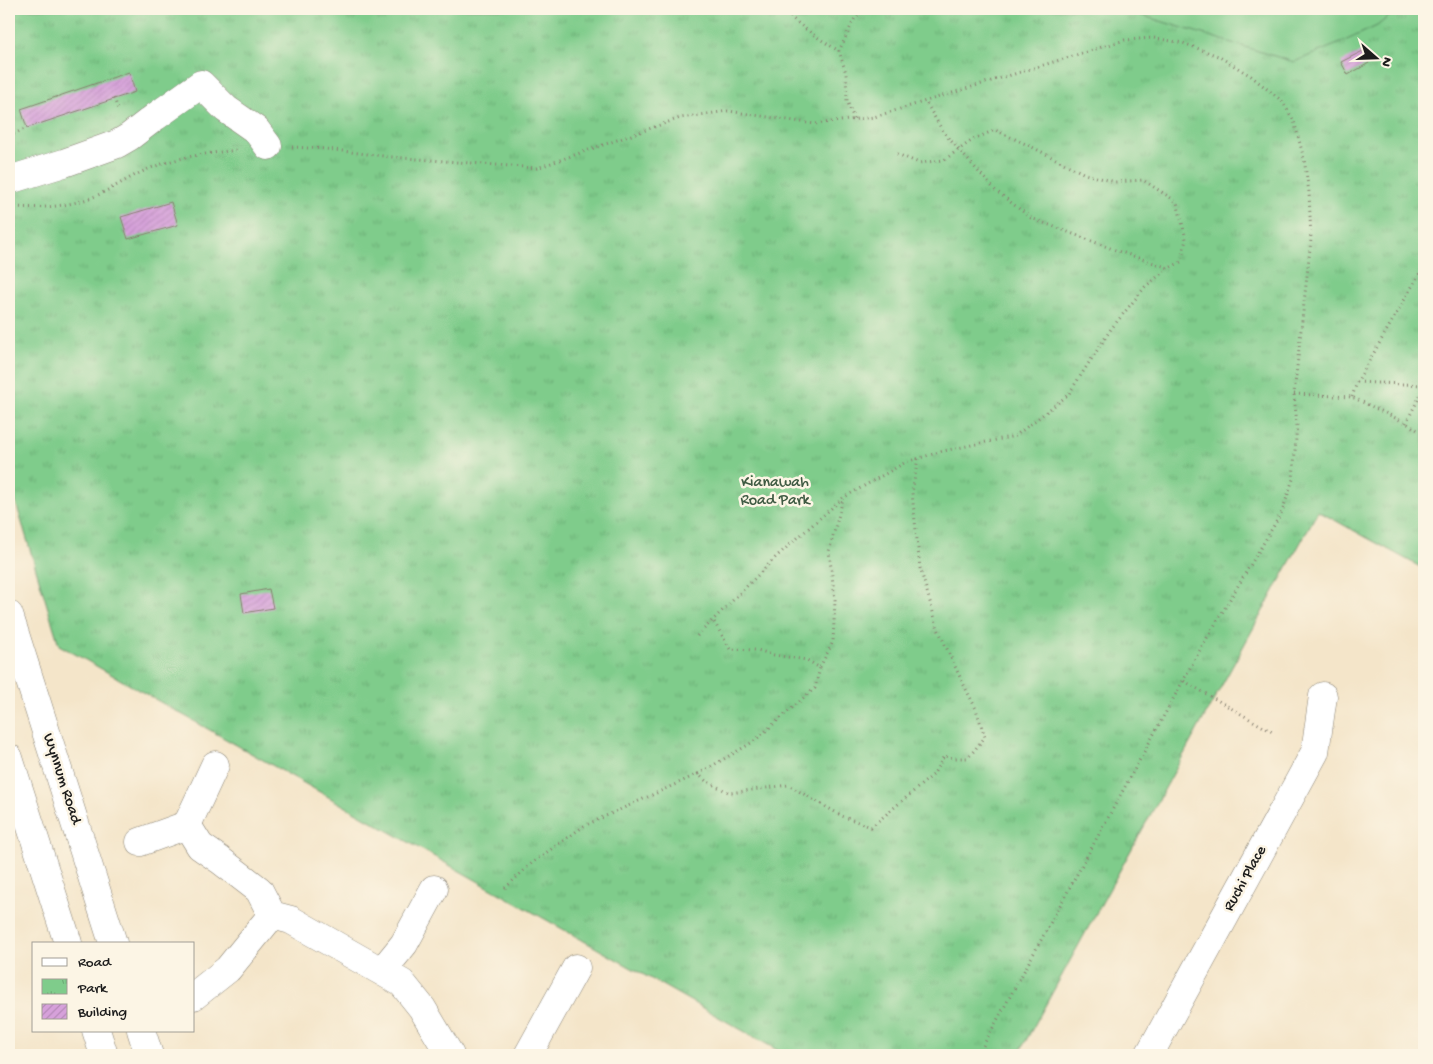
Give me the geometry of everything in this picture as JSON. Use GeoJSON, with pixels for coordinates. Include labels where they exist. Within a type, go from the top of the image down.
{"type":"FeatureCollection","features":[{"type":"Feature","properties":{"kind":"main road"},"geometry":{"type":"LineString","coordinates":[[9,180],[117,144],[130,137],[154,117],[201,84],[226,109],[256,130],[268,146]]}},
{"type":"Feature","properties":{"kind":"main road","name":"Wynnum Road"},"geometry":{"type":"LineString","coordinates":[[9,616],[113,942]]}},
{"type":"Feature","properties":{"kind":"main road","name":"Ruchi Place"},"geometry":{"type":"LineString","coordinates":[[1149,1055],[1315,752],[1322,696]]}},
{"type":"Feature","properties":{"kind":"main road"},"geometry":{"type":"LineString","coordinates":[[9,758],[68,942]]}},
{"type":"Feature","properties":{"kind":"main road"},"geometry":{"type":"LineString","coordinates":[[140,842],[187,825],[216,765]]}},
{"type":"Feature","properties":{"kind":"main road"},"geometry":{"type":"LineString","coordinates":[[187,825],[200,846],[259,890],[272,915],[291,920],[402,982],[422,1008],[450,1055]]}},
{"type":"Feature","properties":{"kind":"main road"},"geometry":{"type":"LineString","coordinates":[[382,971],[404,944],[434,889]]}},
{"type":"Feature","properties":{"kind":"main road"},"geometry":{"type":"LineString","coordinates":[[195,995],[228,969],[272,915]]}},
{"type":"Feature","properties":{"kind":"main road"},"geometry":{"type":"LineString","coordinates":[[528,1055],[576,968]]}},
{"type":"Feature","properties":{"kind":"main road"},"geometry":{"type":"LineString","coordinates":[[97,1032],[104,1055]]}},
{"type":"Feature","properties":{"kind":"main road"},"geometry":{"type":"LineString","coordinates":[[142,1032],[149,1055]]}},
{"type":"Feature","properties":{"kind":"path"},"geometry":{"type":"LineString","coordinates":[[783,9],[827,44],[839,51],[846,73],[846,101],[854,119]]}},
{"type":"Feature","properties":{"kind":"path"},"geometry":{"type":"LineString","coordinates":[[839,51],[855,18],[865,9]]}},
{"type":"Feature","properties":{"kind":"path"},"geometry":{"type":"LineString","coordinates":[[9,208],[14,206],[34,208],[76,203],[154,166],[185,157],[268,146],[326,149],[537,168],[680,118],[728,111],[815,124],[874,116],[1125,40],[1154,38],[1183,43],[1218,56],[1251,76],[1282,101],[1294,121],[1304,159],[1309,192],[1311,239],[1294,394],[1298,424],[1293,478],[1282,512],[1211,631],[978,1055]]}},
{"type":"Feature","properties":{"kind":"path"},"geometry":{"type":"LineString","coordinates":[[114,98],[121,117]]}},
{"type":"Feature","properties":{"kind":"path"},"geometry":{"type":"LineString","coordinates":[[925,101],[944,133],[995,190],[1031,218],[1169,268]]}},
{"type":"Feature","properties":{"kind":"path"},"geometry":{"type":"LineString","coordinates":[[9,136],[27,128]]}},
{"type":"Feature","properties":{"kind":"path"},"geometry":{"type":"LineString","coordinates":[[697,636],[778,556],[843,498],[906,462],[943,451],[1015,436],[1061,401],[1068,395],[1111,329],[1146,287],[1169,268],[1181,262],[1186,239],[1177,202],[1142,180],[1116,182],[1085,174],[995,130],[974,139],[944,160],[919,163],[897,154]]}},
{"type":"Feature","properties":{"kind":"path"},"geometry":{"type":"LineString","coordinates":[[1352,397],[1357,382],[1423,271],[1424,266]]}},
{"type":"Feature","properties":{"kind":"path"},"geometry":{"type":"LineString","coordinates":[[1357,382],[1424,386],[1406,423]]}},
{"type":"Feature","properties":{"kind":"path"},"geometry":{"type":"LineString","coordinates":[[1294,394],[1352,397],[1406,423],[1424,434]]}},
{"type":"Feature","properties":{"kind":"path"},"geometry":{"type":"LineString","coordinates":[[698,774],[706,781],[730,793],[788,785],[842,816],[870,827],[933,775],[944,756],[968,758],[985,737],[976,709],[938,629],[920,568],[912,493],[918,458]]}},
{"type":"Feature","properties":{"kind":"path"},"geometry":{"type":"LineString","coordinates":[[505,888],[533,862],[584,826],[698,774],[754,742],[815,688],[820,668],[833,642],[835,600],[830,551],[843,498]]}},
{"type":"Feature","properties":{"kind":"path"},"geometry":{"type":"LineString","coordinates":[[713,620],[730,649],[757,650],[774,655],[807,660],[820,668]]}},
{"type":"Feature","properties":{"kind":"path"},"geometry":{"type":"LineString","coordinates":[[1184,681],[1274,733]]}},
{"type":"Feature","properties":{"kind":"green space","name":"Kianawah Road Park"},"geometry":{"type":"Polygon","coordinates":[[[9,9],[1424,9],[1424,569],[1318,511],[1018,1055],[786,1055],[59,645],[9,480],[9,9]]]}},
{"type":"Feature","properties":{"kind":"green space"},"geometry":{"type":"Polygon","coordinates":[[[1121,9],[1398,9],[1377,26],[1294,62],[1121,9]]]}},
{"type":"Feature","properties":{"kind":"building"},"geometry":{"type":"Polygon","coordinates":[[[1363,51],[1369,63],[1348,75],[1341,62],[1363,51]]]}},
{"type":"Feature","properties":{"kind":"building"},"geometry":{"type":"Polygon","coordinates":[[[129,72],[135,92],[27,128],[21,109],[129,72]]]}},
{"type":"Feature","properties":{"kind":"building"},"geometry":{"type":"Polygon","coordinates":[[[171,202],[178,225],[128,239],[121,217],[171,202]]]}},
{"type":"Feature","properties":{"kind":"building"},"geometry":{"type":"Polygon","coordinates":[[[269,589],[273,608],[244,613],[241,594],[269,589]]]}}]}
